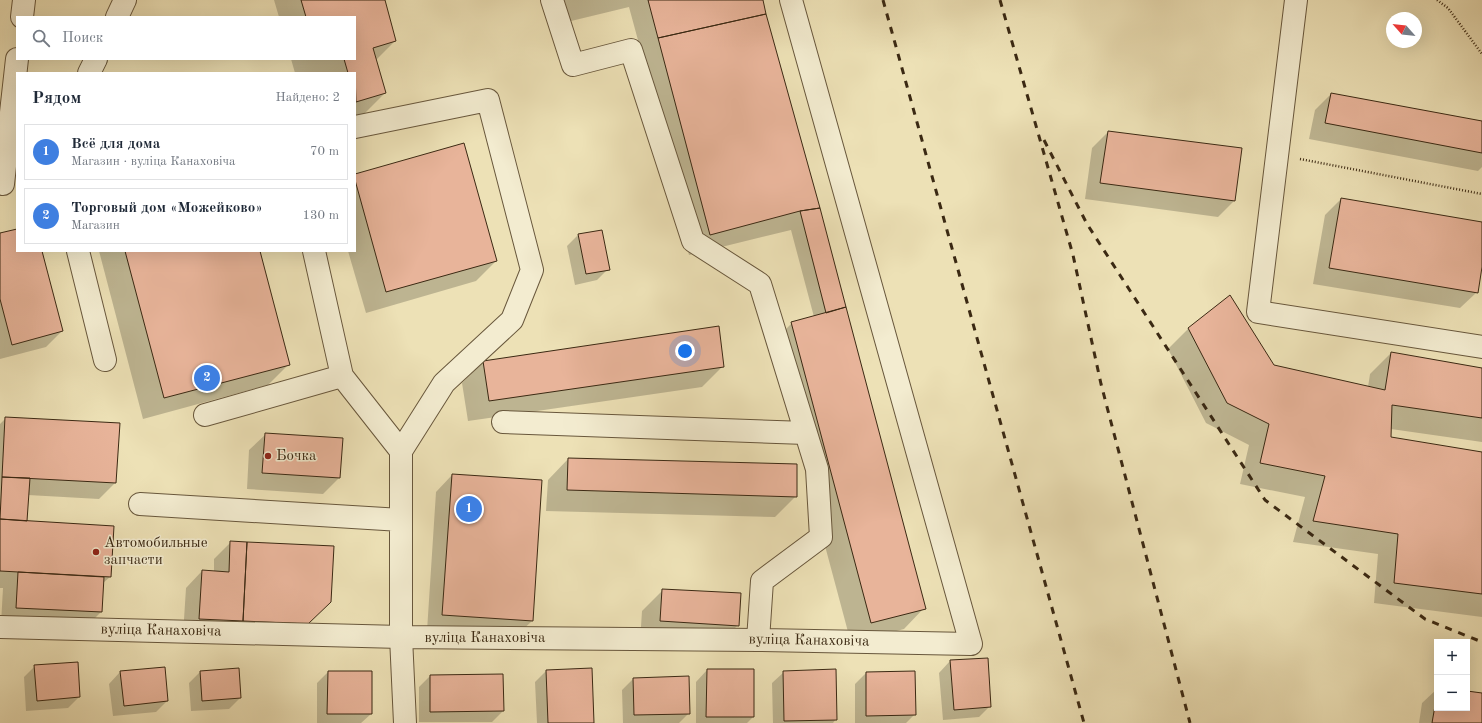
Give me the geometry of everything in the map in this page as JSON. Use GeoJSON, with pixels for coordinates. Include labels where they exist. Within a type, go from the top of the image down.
{"type":"FeatureCollection","features":[{"type":"Feature","properties":{"kind":"street"},"geometry":{"type":"LineString","coordinates":[[22,16],[24,0]]}},
{"type":"Feature","properties":{"kind":"street"},"geometry":{"type":"LineString","coordinates":[[117,16],[125,0]]}},
{"type":"Feature","properties":{"kind":"street"},"geometry":{"type":"LineString","coordinates":[[552,0],[572,65],[631,50],[693,241],[760,284],[817,469],[821,537],[762,581],[758,640]]}},
{"type":"Feature","properties":{"kind":"street","name":"вуліца Канаховіча"},"geometry":{"type":"LineString","coordinates":[[0,627],[401,637],[758,640],[971,644],[791,0]]}},
{"type":"Feature","properties":{"kind":"street"},"geometry":{"type":"LineString","coordinates":[[1296,0],[1258,312],[1482,347]]}},
{"type":"Feature","properties":{"kind":"street"},"geometry":{"type":"LineString","coordinates":[[7,181],[17,60]]}},
{"type":"Feature","properties":{"kind":"street"},"geometry":{"type":"LineString","coordinates":[[90,72],[96,60]]}},
{"type":"Feature","properties":{"kind":"street"},"geometry":{"type":"LineString","coordinates":[[356,127],[488,100],[532,270],[512,320],[444,383],[401,451],[401,637],[405,723]]}},
{"type":"Feature","properties":{"kind":"street"},"geometry":{"type":"LineString","coordinates":[[78,252],[105,360]]}},
{"type":"Feature","properties":{"kind":"street"},"geometry":{"type":"LineString","coordinates":[[314,252],[342,376],[401,451]]}},
{"type":"Feature","properties":{"kind":"street"},"geometry":{"type":"LineString","coordinates":[[205,416],[342,376]]}},
{"type":"Feature","properties":{"kind":"street"},"geometry":{"type":"LineString","coordinates":[[503,422],[806,433]]}},
{"type":"Feature","properties":{"kind":"street"},"geometry":{"type":"LineString","coordinates":[[140,504],[401,520]]}},
{"type":"Feature","properties":{"kind":"path"},"geometry":{"type":"LineString","coordinates":[[1437,0],[1448,8],[1482,54]]}},
{"type":"Feature","properties":{"kind":"path"},"geometry":{"type":"LineString","coordinates":[[1277,154],[1482,194]]}},
{"type":"Feature","properties":{"kind":"building"},"geometry":{"type":"Polygon","coordinates":[[[301,0],[385,0],[396,41],[373,48],[386,93],[356,102],[356,72],[348,72],[344,60],[356,60],[356,16],[306,16],[301,0]]]}},
{"type":"Feature","properties":{"kind":"building"},"geometry":{"type":"Polygon","coordinates":[[[648,0],[763,0],[766,14],[658,38],[648,0]]]}},
{"type":"Feature","properties":{"kind":"building"},"geometry":{"type":"Polygon","coordinates":[[[766,14],[820,208],[800,211],[710,235],[658,38],[766,14]]]}},
{"type":"Feature","properties":{"kind":"building"},"geometry":{"type":"Polygon","coordinates":[[[1331,93],[1482,121],[1482,153],[1325,123],[1331,93]]]}},
{"type":"Feature","properties":{"kind":"building"},"geometry":{"type":"Polygon","coordinates":[[[1108,131],[1242,148],[1235,201],[1100,183],[1108,131]]]}},
{"type":"Feature","properties":{"kind":"building"},"geometry":{"type":"Polygon","coordinates":[[[464,143],[497,261],[386,292],[356,184],[356,174],[464,143]]]}},
{"type":"Feature","properties":{"kind":"building"},"geometry":{"type":"Polygon","coordinates":[[[1341,198],[1482,222],[1482,267],[1478,293],[1329,268],[1341,198]]]}},
{"type":"Feature","properties":{"kind":"building"},"geometry":{"type":"Polygon","coordinates":[[[820,208],[846,307],[826,313],[800,211],[820,208]]]}},
{"type":"Feature","properties":{"kind":"building"},"geometry":{"type":"Polygon","coordinates":[[[16,229],[16,252],[42,252],[63,331],[12,345],[0,299],[0,233],[16,229]]]}},
{"type":"Feature","properties":{"kind":"building"},"geometry":{"type":"Polygon","coordinates":[[[602,230],[610,270],[586,274],[578,234],[602,230]]]}},
{"type":"Feature","properties":{"kind":"building"},"geometry":{"type":"Polygon","coordinates":[[[125,252],[260,252],[290,365],[164,398],[125,252]]]}},
{"type":"Feature","properties":{"kind":"building"},"geometry":{"type":"Polygon","coordinates":[[[1230,295],[1274,365],[1385,390],[1391,352],[1482,368],[1482,418],[1392,405],[1391,437],[1482,452],[1482,594],[1394,583],[1398,534],[1313,521],[1325,476],[1260,463],[1269,424],[1227,403],[1188,328],[1230,295]]]}},
{"type":"Feature","properties":{"kind":"building"},"geometry":{"type":"Polygon","coordinates":[[[846,307],[926,609],[871,623],[791,322],[846,307]]]}},
{"type":"Feature","properties":{"kind":"building"},"geometry":{"type":"Polygon","coordinates":[[[719,326],[724,367],[489,401],[483,361],[719,326]]]}},
{"type":"Feature","properties":{"kind":"building"},"geometry":{"type":"Polygon","coordinates":[[[5,417],[120,423],[116,483],[2,477],[5,417]]]}},
{"type":"Feature","properties":{"kind":"building"},"geometry":{"type":"Polygon","coordinates":[[[265,433],[343,438],[340,478],[262,473],[265,433]]]}},
{"type":"Feature","properties":{"kind":"building"},"geometry":{"type":"Polygon","coordinates":[[[568,458],[797,464],[797,497],[567,490],[568,458]]]}},
{"type":"Feature","properties":{"kind":"building"},"geometry":{"type":"Polygon","coordinates":[[[452,474],[542,480],[533,621],[442,615],[452,474]]]}},
{"type":"Feature","properties":{"kind":"building"},"geometry":{"type":"Polygon","coordinates":[[[2,477],[30,478],[27,521],[0,519],[2,477]]]}},
{"type":"Feature","properties":{"kind":"building"},"geometry":{"type":"Polygon","coordinates":[[[0,519],[114,526],[111,577],[0,571],[0,519]]]}},
{"type":"Feature","properties":{"kind":"building"},"geometry":{"type":"Polygon","coordinates":[[[230,541],[247,542],[243,621],[199,619],[202,570],[229,572],[230,541]]]}},
{"type":"Feature","properties":{"kind":"building"},"geometry":{"type":"Polygon","coordinates":[[[247,542],[334,546],[331,602],[308,624],[243,621],[247,542]]]}},
{"type":"Feature","properties":{"kind":"building"},"geometry":{"type":"Polygon","coordinates":[[[18,572],[104,577],[102,612],[16,608],[18,572]]]}},
{"type":"Feature","properties":{"kind":"building"},"geometry":{"type":"Polygon","coordinates":[[[662,589],[741,593],[739,626],[660,621],[662,589]]]}},
{"type":"Feature","properties":{"kind":"building"},"geometry":{"type":"Polygon","coordinates":[[[988,658],[991,707],[954,710],[950,660],[988,658]]]}},
{"type":"Feature","properties":{"kind":"building"},"geometry":{"type":"Polygon","coordinates":[[[78,662],[80,697],[37,701],[34,665],[78,662]]]}},
{"type":"Feature","properties":{"kind":"building"},"geometry":{"type":"Polygon","coordinates":[[[165,667],[168,701],[124,706],[120,671],[165,667]]]}},
{"type":"Feature","properties":{"kind":"building"},"geometry":{"type":"Polygon","coordinates":[[[239,668],[241,698],[202,701],[200,671],[239,668]]]}},
{"type":"Feature","properties":{"kind":"building"},"geometry":{"type":"Polygon","coordinates":[[[592,668],[594,723],[548,723],[546,670],[592,668]]]}},
{"type":"Feature","properties":{"kind":"building"},"geometry":{"type":"Polygon","coordinates":[[[707,669],[754,669],[754,717],[706,717],[707,669]]]}},
{"type":"Feature","properties":{"kind":"building"},"geometry":{"type":"Polygon","coordinates":[[[836,669],[837,720],[784,721],[783,671],[836,669]]]}},
{"type":"Feature","properties":{"kind":"building"},"geometry":{"type":"Polygon","coordinates":[[[328,671],[372,671],[372,714],[327,714],[328,671]]]}},
{"type":"Feature","properties":{"kind":"building"},"geometry":{"type":"Polygon","coordinates":[[[915,671],[916,715],[866,716],[866,672],[915,671]]]}},
{"type":"Feature","properties":{"kind":"building"},"geometry":{"type":"Polygon","coordinates":[[[503,674],[504,711],[430,712],[430,675],[503,674]]]}},
{"type":"Feature","properties":{"kind":"building"},"geometry":{"type":"Polygon","coordinates":[[[689,676],[690,714],[634,715],[633,678],[689,676]]]}},
{"type":"Feature","properties":{"kind":"building"},"geometry":{"type":"Polygon","coordinates":[[[1470,691],[1482,693],[1482,723],[1432,723],[1434,711],[1470,711],[1470,691]]]}},
{"type":"Feature","properties":{"kind":"railway"},"geometry":{"type":"LineString","coordinates":[[883,0],[1084,723]]}},
{"type":"Feature","properties":{"kind":"railway"},"geometry":{"type":"LineString","coordinates":[[1000,0],[1073,255],[1101,384],[1190,723]]}},
{"type":"Feature","properties":{"kind":"railway"},"geometry":{"type":"LineString","coordinates":[[1044,140],[1087,224],[1265,500],[1425,619],[1482,642]]}},
{"type":"Feature","properties":{"kind":"place","name":"Торговый дом «Можейково»"},"geometry":{"type":"Point","coordinates":[207,378]}},
{"type":"Feature","properties":{"kind":"place","name":"Бочка"},"geometry":{"type":"Point","coordinates":[268,456]}},
{"type":"Feature","properties":{"kind":"place","name":"Всё для дома"},"geometry":{"type":"Point","coordinates":[469,509]}},
{"type":"Feature","properties":{"kind":"place","name":"Автомобильные запчасти"},"geometry":{"type":"Point","coordinates":[96,552]}}]}
